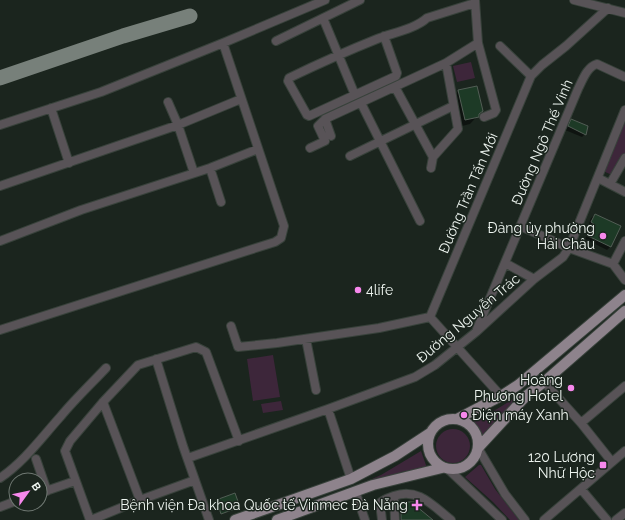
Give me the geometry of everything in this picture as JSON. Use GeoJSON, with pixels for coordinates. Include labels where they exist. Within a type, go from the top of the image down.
{"type":"FeatureCollection","features":[{"type":"Feature","properties":{"kind":"main road"},"geometry":{"type":"LineString","coordinates":[[457,419],[501,396],[518,385],[625,295]]}},
{"type":"Feature","properties":{"kind":"main road"},"geometry":{"type":"LineString","coordinates":[[277,520],[373,485],[445,468],[461,468],[469,464],[474,458],[478,448],[526,396],[625,311]]}},
{"type":"Feature","properties":{"kind":"main road"},"geometry":{"type":"LineString","coordinates":[[445,468],[436,464],[431,458],[427,442],[434,427],[441,422],[449,419],[457,419],[465,422],[476,434],[478,448]]}},
{"type":"Feature","properties":{"kind":"main road"},"geometry":{"type":"LineString","coordinates":[[235,520],[351,479],[395,456],[430,433]]}},
{"type":"Feature","properties":{"kind":"street"},"geometry":{"type":"LineString","coordinates":[[0,125],[101,92],[325,0]]}},
{"type":"Feature","properties":{"kind":"street"},"geometry":{"type":"LineString","coordinates":[[276,41],[360,0]]}},
{"type":"Feature","properties":{"kind":"street"},"geometry":{"type":"LineString","coordinates":[[574,0],[625,13]]}},
{"type":"Feature","properties":{"kind":"street"},"geometry":{"type":"LineString","coordinates":[[384,36],[397,73],[396,76],[309,116],[307,115],[288,80],[337,55],[384,36],[422,23],[428,18],[475,2],[478,43],[496,110],[494,113],[484,117]]}},
{"type":"Feature","properties":{"kind":"street","name":"Đường Trần Tấn Mới"},"geometry":{"type":"LineString","coordinates":[[430,317],[531,76],[608,8]]}},
{"type":"Feature","properties":{"kind":"street"},"geometry":{"type":"LineString","coordinates":[[323,18],[337,55],[355,95]]}},
{"type":"Feature","properties":{"kind":"street"},"geometry":{"type":"LineString","coordinates":[[0,330],[275,242],[281,238],[284,226],[223,43]]}},
{"type":"Feature","properties":{"kind":"street"},"geometry":{"type":"LineString","coordinates":[[310,148],[325,141],[318,126],[320,122],[446,63],[478,43]]}},
{"type":"Feature","properties":{"kind":"street"},"geometry":{"type":"LineString","coordinates":[[500,46],[531,76]]}},
{"type":"Feature","properties":{"kind":"street"},"geometry":{"type":"LineString","coordinates":[[431,168],[433,157],[458,130],[446,63]]}},
{"type":"Feature","properties":{"kind":"street","name":"Đường Ngô Thế Vinh"},"geometry":{"type":"LineString","coordinates":[[476,332],[578,88],[589,69],[593,65],[598,64],[625,77]]}},
{"type":"Feature","properties":{"kind":"street"},"geometry":{"type":"LineString","coordinates":[[395,87],[414,125],[433,157]]}},
{"type":"Feature","properties":{"kind":"street"},"geometry":{"type":"LineString","coordinates":[[0,186],[178,125],[241,99]]}},
{"type":"Feature","properties":{"kind":"street"},"geometry":{"type":"LineString","coordinates":[[168,102],[178,125],[194,173]]}},
{"type":"Feature","properties":{"kind":"street"},"geometry":{"type":"LineString","coordinates":[[361,103],[420,221]]}},
{"type":"Feature","properties":{"kind":"street"},"geometry":{"type":"LineString","coordinates":[[350,156],[453,106]]}},
{"type":"Feature","properties":{"kind":"street"},"geometry":{"type":"LineString","coordinates":[[51,108],[69,163]]}},
{"type":"Feature","properties":{"kind":"street","name":"Đường Nguyễn Trác"},"geometry":{"type":"LineString","coordinates":[[188,458],[328,409],[424,372],[458,347],[534,279],[564,257],[625,110]]}},
{"type":"Feature","properties":{"kind":"street"},"geometry":{"type":"LineString","coordinates":[[325,120],[331,136]]}},
{"type":"Feature","properties":{"kind":"street"},"geometry":{"type":"LineString","coordinates":[[0,241],[81,210],[210,168],[258,149]]}},
{"type":"Feature","properties":{"kind":"street"},"geometry":{"type":"LineString","coordinates":[[610,184],[625,158]]}},
{"type":"Feature","properties":{"kind":"street"},"geometry":{"type":"LineString","coordinates":[[210,168],[221,202]]}},
{"type":"Feature","properties":{"kind":"street"},"geometry":{"type":"LineString","coordinates":[[598,178],[625,192]]}},
{"type":"Feature","properties":{"kind":"street"},"geometry":{"type":"LineString","coordinates":[[520,226],[569,248],[613,264],[625,280]]}},
{"type":"Feature","properties":{"kind":"street"},"geometry":{"type":"LineString","coordinates":[[613,264],[625,241]]}},
{"type":"Feature","properties":{"kind":"street"},"geometry":{"type":"LineString","coordinates":[[505,263],[534,279]]}},
{"type":"Feature","properties":{"kind":"street"},"geometry":{"type":"LineString","coordinates":[[231,326],[238,347],[380,328],[430,317],[501,396]]}},
{"type":"Feature","properties":{"kind":"street"},"geometry":{"type":"LineString","coordinates":[[306,339],[316,390]]}},
{"type":"Feature","properties":{"kind":"street"},"geometry":{"type":"LineString","coordinates":[[195,480],[90,520],[65,451],[70,441],[103,402],[138,365],[196,347],[206,352],[239,441]]}},
{"type":"Feature","properties":{"kind":"street"},"geometry":{"type":"LineString","coordinates":[[156,359],[209,520]]}},
{"type":"Feature","properties":{"kind":"street"},"geometry":{"type":"LineString","coordinates":[[0,478],[32,449],[106,368]]}},
{"type":"Feature","properties":{"kind":"street"},"geometry":{"type":"LineString","coordinates":[[544,382],[612,462]]}},
{"type":"Feature","properties":{"kind":"street"},"geometry":{"type":"LineString","coordinates":[[580,423],[625,386]]}},
{"type":"Feature","properties":{"kind":"street"},"geometry":{"type":"LineString","coordinates":[[103,402],[140,500]]}},
{"type":"Feature","properties":{"kind":"street"},"geometry":{"type":"LineString","coordinates":[[328,409],[351,479]]}},
{"type":"Feature","properties":{"kind":"street"},"geometry":{"type":"LineString","coordinates":[[478,448],[505,494],[525,520]]}},
{"type":"Feature","properties":{"kind":"street"},"geometry":{"type":"LineString","coordinates":[[544,520],[625,451]]}},
{"type":"Feature","properties":{"kind":"street"},"geometry":{"type":"LineString","coordinates":[[36,459],[39,472]]}},
{"type":"Feature","properties":{"kind":"street"},"geometry":{"type":"LineString","coordinates":[[445,468],[497,518]]}},
{"type":"Feature","properties":{"kind":"street"},"geometry":{"type":"LineString","coordinates":[[48,491],[75,481]]}},
{"type":"Feature","properties":{"kind":"street"},"geometry":{"type":"LineString","coordinates":[[392,481],[397,495],[395,520]]}},
{"type":"Feature","properties":{"kind":"street"},"geometry":{"type":"LineString","coordinates":[[581,489],[607,520]]}},
{"type":"Feature","properties":{"kind":"street"},"geometry":{"type":"LineString","coordinates":[[355,491],[365,520]]}},
{"type":"Feature","properties":{"kind":"street"},"geometry":{"type":"LineString","coordinates":[[382,520],[380,503],[397,495],[409,493],[419,495],[451,520]]}},
{"type":"Feature","properties":{"kind":"street"},"geometry":{"type":"LineString","coordinates":[[616,520],[625,513]]}},
{"type":"Feature","properties":{"kind":"shaded area"},"geometry":{"type":"Polygon","coordinates":[[[471,62],[475,78],[457,82],[453,66],[471,62]]]}},
{"type":"Feature","properties":{"kind":"shaded area"},"geometry":{"type":"Polygon","coordinates":[[[625,119],[625,153],[612,175],[603,171],[625,119]]]}},
{"type":"Feature","properties":{"kind":"shaded area"},"geometry":{"type":"Polygon","coordinates":[[[273,355],[280,397],[253,401],[247,359],[273,355]]]}},
{"type":"Feature","properties":{"kind":"shaded area"},"geometry":{"type":"Polygon","coordinates":[[[521,394],[523,395],[483,439],[477,429],[470,423],[521,394]]]}},
{"type":"Feature","properties":{"kind":"shaded area"},"geometry":{"type":"Polygon","coordinates":[[[281,401],[283,410],[263,413],[261,404],[281,401]]]}},
{"type":"Feature","properties":{"kind":"shaded area"},"geometry":{"type":"Polygon","coordinates":[[[453,429],[465,434],[470,446],[465,458],[453,463],[441,458],[436,446],[441,434],[453,429]]]}},
{"type":"Feature","properties":{"kind":"shaded area"},"geometry":{"type":"Polygon","coordinates":[[[421,451],[427,468],[401,472],[374,482],[372,479],[381,475],[421,451]]]}},
{"type":"Feature","properties":{"kind":"shaded area"},"geometry":{"type":"Polygon","coordinates":[[[481,465],[495,489],[519,520],[510,520],[493,502],[465,477],[481,465]]]}},
{"type":"Feature","properties":{"kind":"building"},"geometry":{"type":"Polygon","coordinates":[[[477,86],[483,111],[479,114],[479,117],[465,120],[458,90],[477,86]]]}},
{"type":"Feature","properties":{"kind":"building"},"geometry":{"type":"Polygon","coordinates":[[[571,119],[588,126],[586,135],[568,126],[571,119]]]}},
{"type":"Feature","properties":{"kind":"building"},"geometry":{"type":"Polygon","coordinates":[[[595,214],[621,226],[611,247],[588,236],[594,224],[591,222],[595,214]]]}},
{"type":"Feature","properties":{"kind":"building"},"geometry":{"type":"Polygon","coordinates":[[[235,493],[240,507],[221,514],[216,500],[235,493]]]}},
{"type":"Feature","properties":{"kind":"building"},"geometry":{"type":"Polygon","coordinates":[[[401,502],[416,502],[416,506],[433,520],[401,520],[401,502]]]}},
{"type":"Feature","properties":{"kind":"taxiway"},"geometry":{"type":"LineString","coordinates":[[0,78],[123,36],[190,16]]}},
{"type":"Feature","properties":{"kind":"place","name":"Đảng ủy phường Hải Châu"},"geometry":{"type":"Point","coordinates":[603,236]}},
{"type":"Feature","properties":{"kind":"place","name":"4life"},"geometry":{"type":"Point","coordinates":[358,290]}},
{"type":"Feature","properties":{"kind":"place","name":"Hoàng Phương Hotel"},"geometry":{"type":"Point","coordinates":[571,388]}},
{"type":"Feature","properties":{"kind":"place","name":"Điện máy Xanh"},"geometry":{"type":"Point","coordinates":[464,415]}},
{"type":"Feature","properties":{"kind":"place","name":"120 Lương Nhữ Hộc"},"geometry":{"type":"Point","coordinates":[603,465]}},
{"type":"Feature","properties":{"kind":"place","name":"Bệnh viện Đa khoa Quốc tế Vinmec Đà Nẵng"},"geometry":{"type":"Point","coordinates":[417,505]}}]}
